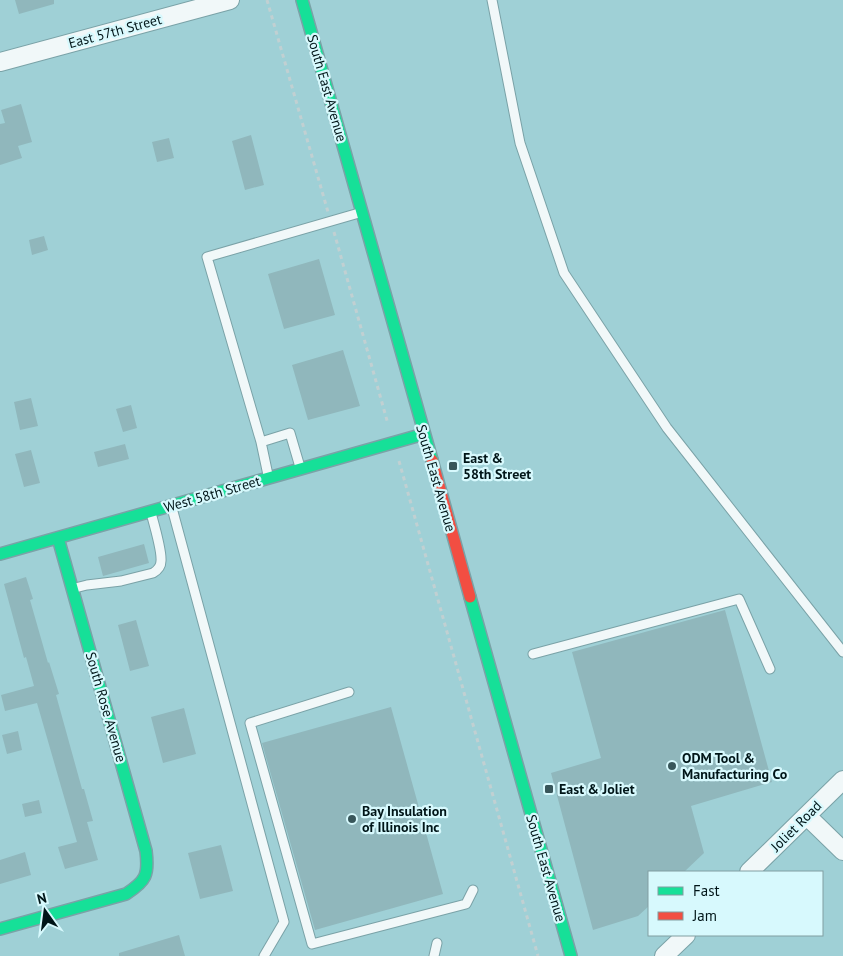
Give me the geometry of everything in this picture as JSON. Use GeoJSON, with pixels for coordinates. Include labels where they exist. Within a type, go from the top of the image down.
{"type":"FeatureCollection","features":[{"type":"Feature","properties":{"kind":"main road","name":"South East Avenue"},"geometry":{"type":"LineString","coordinates":[[302,0],[571,956]]}},
{"type":"Feature","properties":{"kind":"main road","name":"West 58th Street"},"geometry":{"type":"LineString","coordinates":[[0,554],[424,434]]}},
{"type":"Feature","properties":{"kind":"main road","name":"South Rose Avenue"},"geometry":{"type":"LineString","coordinates":[[0,929],[126,894],[146,878],[148,864],[146,851],[58,538]]}},
{"type":"Feature","properties":{"kind":"street","name":"East 57th Street"},"geometry":{"type":"LineString","coordinates":[[0,62],[230,0]]}},
{"type":"Feature","properties":{"kind":"street","name":"Joliet Road"},"geometry":{"type":"LineString","coordinates":[[751,871],[843,780]]}},
{"type":"Feature","properties":{"kind":"street"},"geometry":{"type":"LineString","coordinates":[[807,816],[843,852]]}},
{"type":"Feature","properties":{"kind":"street"},"geometry":{"type":"LineString","coordinates":[[664,956],[685,936]]}},
{"type":"Feature","properties":{"kind":"lane"},"geometry":{"type":"LineString","coordinates":[[492,0],[520,144],[564,272],[667,428],[843,652]]}},
{"type":"Feature","properties":{"kind":"lane"},"geometry":{"type":"LineString","coordinates":[[269,478],[261,442],[206,257],[361,212]]}},
{"type":"Feature","properties":{"kind":"lane"},"geometry":{"type":"LineString","coordinates":[[261,442],[290,433],[300,469]]}},
{"type":"Feature","properties":{"kind":"lane"},"geometry":{"type":"LineString","coordinates":[[171,505],[284,922],[264,956]]}},
{"type":"Feature","properties":{"kind":"lane"},"geometry":{"type":"LineString","coordinates":[[72,589],[87,585],[121,581],[157,571],[162,558],[151,511]]}},
{"type":"Feature","properties":{"kind":"lane"},"geometry":{"type":"LineString","coordinates":[[534,654],[740,599],[770,669]]}},
{"type":"Feature","properties":{"kind":"lane"},"geometry":{"type":"LineString","coordinates":[[349,692],[250,723],[312,944],[466,904],[473,890]]}},
{"type":"Feature","properties":{"kind":"lane"},"geometry":{"type":"LineString","coordinates":[[434,956],[437,943]]}},
{"type":"Feature","properties":{"kind":"path"},"geometry":{"type":"LineString","coordinates":[[267,0],[394,442],[538,956]]}},
{"type":"Feature","properties":{"kind":"building"},"geometry":{"type":"Polygon","coordinates":[[[15,0],[54,0],[54,4],[19,14],[15,0]]]}},
{"type":"Feature","properties":{"kind":"building"},"geometry":{"type":"Polygon","coordinates":[[[21,104],[32,142],[18,146],[22,158],[0,165],[0,124],[5,123],[1,110],[21,104]]]}},
{"type":"Feature","properties":{"kind":"building"},"geometry":{"type":"Polygon","coordinates":[[[251,135],[264,185],[245,190],[232,141],[251,135]]]}},
{"type":"Feature","properties":{"kind":"building"},"geometry":{"type":"Polygon","coordinates":[[[169,138],[174,158],[157,162],[152,142],[169,138]]]}},
{"type":"Feature","properties":{"kind":"building"},"geometry":{"type":"Polygon","coordinates":[[[44,236],[48,250],[32,255],[29,240],[44,236]]]}},
{"type":"Feature","properties":{"kind":"building"},"geometry":{"type":"Polygon","coordinates":[[[319,259],[335,315],[284,329],[268,274],[319,259]]]}},
{"type":"Feature","properties":{"kind":"building"},"geometry":{"type":"Polygon","coordinates":[[[343,350],[360,406],[308,420],[292,365],[343,350]]]}},
{"type":"Feature","properties":{"kind":"building"},"geometry":{"type":"Polygon","coordinates":[[[31,398],[38,426],[20,430],[14,402],[31,398]]]}},
{"type":"Feature","properties":{"kind":"building"},"geometry":{"type":"Polygon","coordinates":[[[131,405],[137,428],[123,432],[116,409],[131,405]]]}},
{"type":"Feature","properties":{"kind":"building"},"geometry":{"type":"Polygon","coordinates":[[[125,444],[129,459],[98,467],[94,452],[125,444]]]}},
{"type":"Feature","properties":{"kind":"building"},"geometry":{"type":"Polygon","coordinates":[[[31,450],[40,483],[24,487],[15,454],[31,450]]]}},
{"type":"Feature","properties":{"kind":"building"},"geometry":{"type":"Polygon","coordinates":[[[144,544],[149,563],[103,576],[98,557],[144,544]]]}},
{"type":"Feature","properties":{"kind":"building"},"geometry":{"type":"Polygon","coordinates":[[[26,577],[33,599],[30,600],[59,694],[56,695],[82,789],[84,789],[93,821],[87,822],[98,860],[65,869],[58,847],[77,842],[37,703],[5,711],[1,695],[34,686],[26,657],[24,658],[4,584],[26,577]]]}},
{"type":"Feature","properties":{"kind":"building","name":"ODM Tool & Manufacturing Co"},"geometry":{"type":"Polygon","coordinates":[[[725,610],[772,782],[691,806],[704,853],[685,871],[648,871],[648,907],[638,916],[593,930],[551,773],[601,758],[572,652],[725,610]]]}},
{"type":"Feature","properties":{"kind":"building"},"geometry":{"type":"Polygon","coordinates":[[[136,620],[149,666],[130,671],[118,625],[136,620]]]}},
{"type":"Feature","properties":{"kind":"building","name":"Bay Insulation of Illinois Inc"},"geometry":{"type":"Polygon","coordinates":[[[391,707],[443,894],[315,930],[262,743],[391,707]]]}},
{"type":"Feature","properties":{"kind":"building"},"geometry":{"type":"Polygon","coordinates":[[[184,708],[196,754],[163,763],[151,717],[184,708]]]}},
{"type":"Feature","properties":{"kind":"building"},"geometry":{"type":"Polygon","coordinates":[[[18,731],[22,750],[7,754],[2,735],[18,731]]]}},
{"type":"Feature","properties":{"kind":"building"},"geometry":{"type":"Polygon","coordinates":[[[39,800],[42,813],[25,817],[22,804],[39,800]]]}},
{"type":"Feature","properties":{"kind":"building"},"geometry":{"type":"Polygon","coordinates":[[[221,845],[233,891],[200,899],[188,853],[221,845]]]}},
{"type":"Feature","properties":{"kind":"building"},"geometry":{"type":"Polygon","coordinates":[[[25,852],[31,875],[0,884],[0,860],[25,852]]]}},
{"type":"Feature","properties":{"kind":"building"},"geometry":{"type":"Polygon","coordinates":[[[179,935],[185,956],[119,956],[119,953],[179,935]]]}},
{"type":"Feature","properties":{"kind":"traffic: fast"},"geometry":{"type":"LineString","coordinates":[[302,0],[432,460]]}},
{"type":"Feature","properties":{"kind":"traffic: fast"},"geometry":{"type":"LineString","coordinates":[[0,554],[424,434]]}},
{"type":"Feature","properties":{"kind":"traffic: fast"},"geometry":{"type":"LineString","coordinates":[[0,929],[126,894],[142,881],[145,877],[147,866],[146,851],[58,538]]}},
{"type":"Feature","properties":{"kind":"traffic: fast"},"geometry":{"type":"LineString","coordinates":[[470,597],[571,956]]}},
{"type":"Feature","properties":{"kind":"traffic: jam"},"geometry":{"type":"LineString","coordinates":[[432,460],[470,597]]}},
{"type":"Feature","properties":{"kind":"place","name":"East & 58th Street"},"geometry":{"type":"Point","coordinates":[453,466]}},
{"type":"Feature","properties":{"kind":"place","name":"ODM Tool & Manufacturing Co"},"geometry":{"type":"Point","coordinates":[672,766]}},
{"type":"Feature","properties":{"kind":"place","name":"East & Joliet"},"geometry":{"type":"Point","coordinates":[549,789]}},
{"type":"Feature","properties":{"kind":"place","name":"Bay Insulation of Illinois Inc"},"geometry":{"type":"Point","coordinates":[352,819]}}]}
